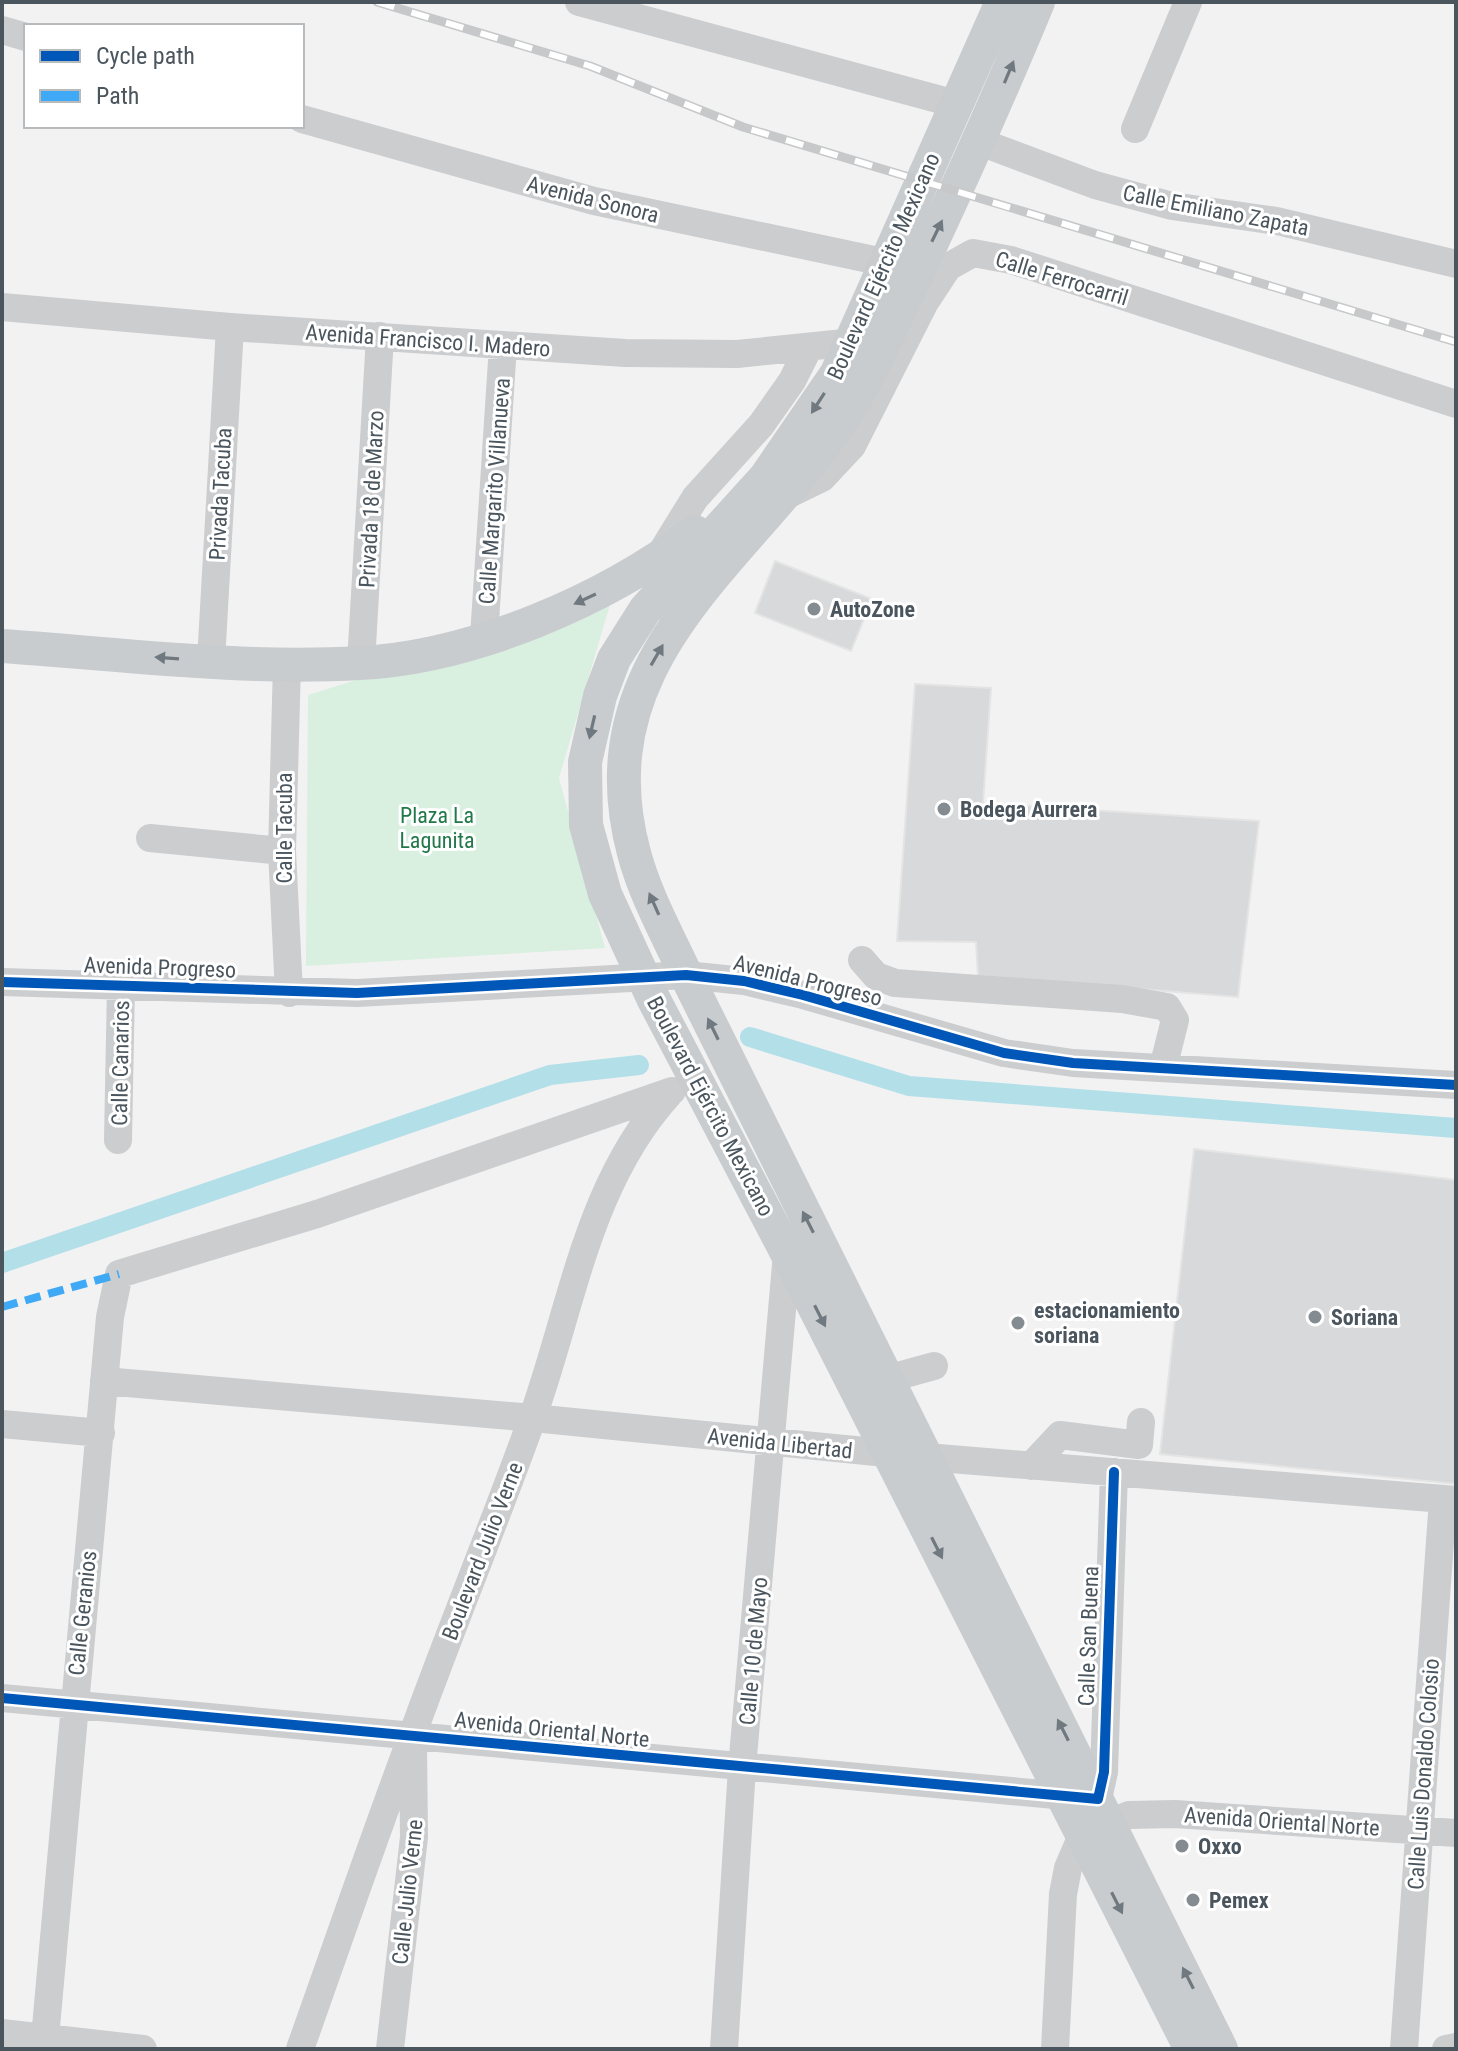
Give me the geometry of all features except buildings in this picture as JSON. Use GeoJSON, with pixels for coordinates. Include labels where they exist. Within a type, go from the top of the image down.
{"type":"FeatureCollection","features":[{"type":"Feature","properties":{"kind":"main road","name":"Boulevard Ejército Mexicano"},"geometry":{"type":"LineString","coordinates":[[1002,2],[854,342],[774,488],[678,620],[636,698],[627,732],[623,790],[634,853],[690,982],[926,1457],[1097,1817],[1221,2049]]}},
{"type":"Feature","properties":{"kind":"main road","name":"Boulevard Ejército Mexicano"},"geometry":{"type":"LineString","coordinates":[[1038,2],[980,142],[854,401],[774,488],[664,587],[629,631],[614,659],[591,730],[583,794],[593,859],[619,928],[649,988],[685,1075],[787,1253],[1064,1797],[1097,1817],[1191,2049]]}},
{"type":"Feature","properties":{"kind":"main road"},"geometry":{"type":"LineString","coordinates":[[2,646],[211,661],[287,663],[361,663],[420,654],[484,637],[575,604],[658,559],[774,488]]}},
{"type":"Feature","properties":{"kind":"street"},"geometry":{"type":"LineString","coordinates":[[579,2],[661,14],[956,104]]}},
{"type":"Feature","properties":{"kind":"street"},"geometry":{"type":"LineString","coordinates":[[1135,129],[1188,2]]}},
{"type":"Feature","properties":{"kind":"street"},"geometry":{"type":"LineString","coordinates":[[2,30],[24,36]]}},
{"type":"Feature","properties":{"kind":"street","name":"Avenida Sonora"},"geometry":{"type":"LineString","coordinates":[[304,120],[594,201],[888,263]]}},
{"type":"Feature","properties":{"kind":"street","name":"Calle Emiliano Zapata"},"geometry":{"type":"LineString","coordinates":[[980,142],[1095,185],[1172,206],[1277,221],[1456,264]]}},
{"type":"Feature","properties":{"kind":"street","name":"Calle Ferrocarril"},"geometry":{"type":"LineString","coordinates":[[774,488],[822,478],[839,463],[870,412],[938,280],[948,267],[973,253],[1011,260],[1456,404]]}},
{"type":"Feature","properties":{"kind":"street","name":"Avenida Francisco I. Madero"},"geometry":{"type":"LineString","coordinates":[[2,307],[230,327],[503,345],[737,354],[854,342]]}},
{"type":"Feature","properties":{"kind":"street","name":"Privada Tacuba"},"geometry":{"type":"LineString","coordinates":[[211,661],[230,327]]}},
{"type":"Feature","properties":{"kind":"street","name":"Privada 18 de Marzo"},"geometry":{"type":"LineString","coordinates":[[361,663],[380,336]]}},
{"type":"Feature","properties":{"kind":"street","name":"Calle Margarito Villanueva"},"geometry":{"type":"LineString","coordinates":[[484,637],[503,345]]}},
{"type":"Feature","properties":{"kind":"street"},"geometry":{"type":"LineString","coordinates":[[658,559],[695,498],[761,425],[792,381],[809,347]]}},
{"type":"Feature","properties":{"kind":"street","name":"Calle Tacuba"},"geometry":{"type":"LineString","coordinates":[[287,663],[282,851],[289,993]]}},
{"type":"Feature","properties":{"kind":"street"},"geometry":{"type":"LineString","coordinates":[[150,838],[282,851]]}},
{"type":"Feature","properties":{"kind":"street"},"geometry":{"type":"LineString","coordinates":[[862,960],[876,976],[895,983],[1167,1007],[1175,1020],[1163,1068]]}},
{"type":"Feature","properties":{"kind":"street","name":"Avenida Progreso"},"geometry":{"type":"LineString","coordinates":[[2,982],[289,993],[649,988],[690,982],[744,981],[1004,1053],[1073,1063],[1456,1085]]}},
{"type":"Feature","properties":{"kind":"street","name":"Calle Canarios"},"geometry":{"type":"LineString","coordinates":[[118,1140],[121,985]]}},
{"type":"Feature","properties":{"kind":"street","name":"Calle Geranios"},"geometry":{"type":"LineString","coordinates":[[45,2043],[104,1381],[119,1274],[317,1214],[685,1075]]}},
{"type":"Feature","properties":{"kind":"street","name":"Boulevard Julio Verne"},"geometry":{"type":"LineString","coordinates":[[300,2049],[412,1735],[533,1418],[594,1222],[612,1176],[634,1138],[685,1075]]}},
{"type":"Feature","properties":{"kind":"street","name":"Calle 10 de Mayo"},"geometry":{"type":"LineString","coordinates":[[724,2049],[742,1768],[787,1253]]}},
{"type":"Feature","properties":{"kind":"street"},"geometry":{"type":"LineString","coordinates":[[887,1379],[934,1366]]}},
{"type":"Feature","properties":{"kind":"street","name":"Avenida Libertad"},"geometry":{"type":"LineString","coordinates":[[104,1381],[533,1418],[926,1457],[1449,1500]]}},
{"type":"Feature","properties":{"kind":"street"},"geometry":{"type":"LineString","coordinates":[[1031,1466],[1060,1435],[1139,1445],[1141,1422]]}},
{"type":"Feature","properties":{"kind":"street"},"geometry":{"type":"LineString","coordinates":[[2,1424],[101,1433]]}},
{"type":"Feature","properties":{"kind":"street","name":"Calle San Buena"},"geometry":{"type":"LineString","coordinates":[[1055,2049],[1063,1894],[1068,1868],[1097,1817],[1104,1772],[1114,1472]]}},
{"type":"Feature","properties":{"kind":"street","name":"Calle Luis Donaldo Colosio"},"geometry":{"type":"LineString","coordinates":[[1404,2049],[1418,1830],[1449,1500]]}},
{"type":"Feature","properties":{"kind":"street","name":"Avenida Oriental Norte"},"geometry":{"type":"LineString","coordinates":[[2,1698],[1064,1797]]}},
{"type":"Feature","properties":{"kind":"street","name":"Calle Julio Verne"},"geometry":{"type":"LineString","coordinates":[[390,2049],[414,1837],[416,1774],[412,1735]]}},
{"type":"Feature","properties":{"kind":"street","name":"Avenida Oriental Norte"},"geometry":{"type":"LineString","coordinates":[[1097,1817],[1175,1814],[1456,1833]]}},
{"type":"Feature","properties":{"kind":"street"},"geometry":{"type":"LineString","coordinates":[[2,2033],[45,2043],[143,2049]]}},
{"type":"Feature","properties":{"kind":"street"},"geometry":{"type":"LineString","coordinates":[[1446,2049],[1456,2047]]}},
{"type":"Feature","properties":{"kind":"green space","name":"Plaza La Lagunita"},"geometry":{"type":"Polygon","coordinates":[[[611,601],[559,778],[605,948],[306,966],[308,695],[611,601]]]}},
{"type":"Feature","properties":{"kind":"waterway"},"geometry":{"type":"LineString","coordinates":[[750,1037],[909,1086],[1456,1128]]}},
{"type":"Feature","properties":{"kind":"waterway"},"geometry":{"type":"LineString","coordinates":[[2,1263],[550,1075],[639,1065]]}},
{"type":"Feature","properties":{"kind":"railway"},"geometry":{"type":"LineString","coordinates":[[377,2],[590,66],[743,127],[1456,342]]}},
{"type":"Feature","properties":{"kind":"marked path"},"geometry":{"type":"LineString","coordinates":[[2,1307],[119,1274]]}},
{"type":"Feature","properties":{"kind":"cycle path"},"geometry":{"type":"LineString","coordinates":[[2,982],[357,993],[686,975],[744,981],[1004,1053],[1073,1063],[1456,1085]]}},
{"type":"Feature","properties":{"kind":"cycle path"},"geometry":{"type":"LineString","coordinates":[[2,1698],[1098,1799],[1104,1772],[1114,1472]]}},
{"type":"Feature","properties":{"kind":"place","name":"AutoZone"},"geometry":{"type":"Point","coordinates":[814,609]}},
{"type":"Feature","properties":{"kind":"place","name":"Bodega Aurrera"},"geometry":{"type":"Point","coordinates":[944,809]}},
{"type":"Feature","properties":{"kind":"place","name":"Soriana"},"geometry":{"type":"Point","coordinates":[1315,1317]}},
{"type":"Feature","properties":{"kind":"place","name":"estacionamiento soriana"},"geometry":{"type":"Point","coordinates":[1018,1323]}},
{"type":"Feature","properties":{"kind":"place","name":"Oxxo"},"geometry":{"type":"Point","coordinates":[1182,1846]}},
{"type":"Feature","properties":{"kind":"place","name":"Pemex"},"geometry":{"type":"Point","coordinates":[1193,1900]}}]}
